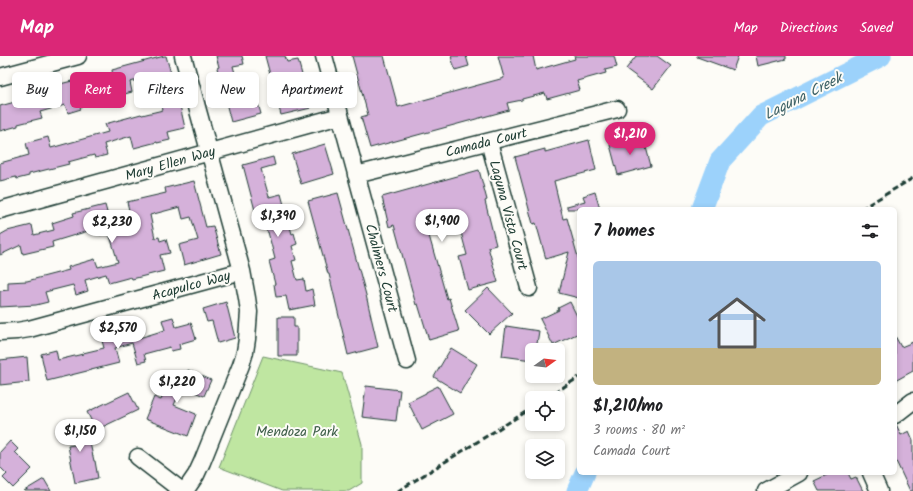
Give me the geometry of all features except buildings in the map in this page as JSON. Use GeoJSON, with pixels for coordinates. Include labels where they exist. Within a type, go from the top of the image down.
{"type":"FeatureCollection","features":[{"type":"Feature","properties":{"kind":"street"},"geometry":{"type":"LineString","coordinates":[[0,77],[78,56]]}},
{"type":"Feature","properties":{"kind":"street"},"geometry":{"type":"LineString","coordinates":[[138,457],[184,491],[196,475],[202,462],[241,365],[245,352],[248,332],[247,298],[242,271],[183,56]]}},
{"type":"Feature","properties":{"kind":"street","name":"Chalmers Court"},"geometry":{"type":"LineString","coordinates":[[324,56],[407,361]]}},
{"type":"Feature","properties":{"kind":"street","name":"Camada Court"},"geometry":{"type":"LineString","coordinates":[[356,175],[617,110]]}},
{"type":"Feature","properties":{"kind":"street","name":"Mary Ellen Way"},"geometry":{"type":"LineString","coordinates":[[0,210],[340,116]]}},
{"type":"Feature","properties":{"kind":"street","name":"Laguna Vista Court"},"geometry":{"type":"LineString","coordinates":[[489,142],[529,288]]}},
{"type":"Feature","properties":{"kind":"street","name":"Acapulco Way"},"geometry":{"type":"LineString","coordinates":[[0,332],[29,330],[242,271]]}},
{"type":"Feature","properties":{"kind":"street"},"geometry":{"type":"LineString","coordinates":[[897,413],[913,401]]}},
{"type":"Feature","properties":{"kind":"street"},"geometry":{"type":"LineString","coordinates":[[766,491],[795,475]]}},
{"type":"Feature","properties":{"kind":"street"},"geometry":{"type":"LineString","coordinates":[[871,475],[879,491]]}},
{"type":"Feature","properties":{"kind":"green space","name":"Mendoza Park"},"geometry":{"type":"Polygon","coordinates":[[[263,356],[342,373],[362,444],[362,483],[349,491],[282,491],[219,467],[263,356]]]}},
{"type":"Feature","properties":{"kind":"waterway","name":"Laguna Creek"},"geometry":{"type":"LineString","coordinates":[[703,207],[720,161],[761,116],[881,56]]}},
{"type":"Feature","properties":{"kind":"waterway","name":"Laguna Creek"},"geometry":{"type":"LineString","coordinates":[[577,491],[584,475]]}},
{"type":"Feature","properties":{"kind":"railway"},"geometry":{"type":"LineString","coordinates":[[864,207],[913,178]]}},
{"type":"Feature","properties":{"kind":"railway"},"geometry":{"type":"LineString","coordinates":[[558,391],[577,378]]}},
{"type":"Feature","properties":{"kind":"railway"},"geometry":{"type":"LineString","coordinates":[[398,491],[525,412]]}}]}
